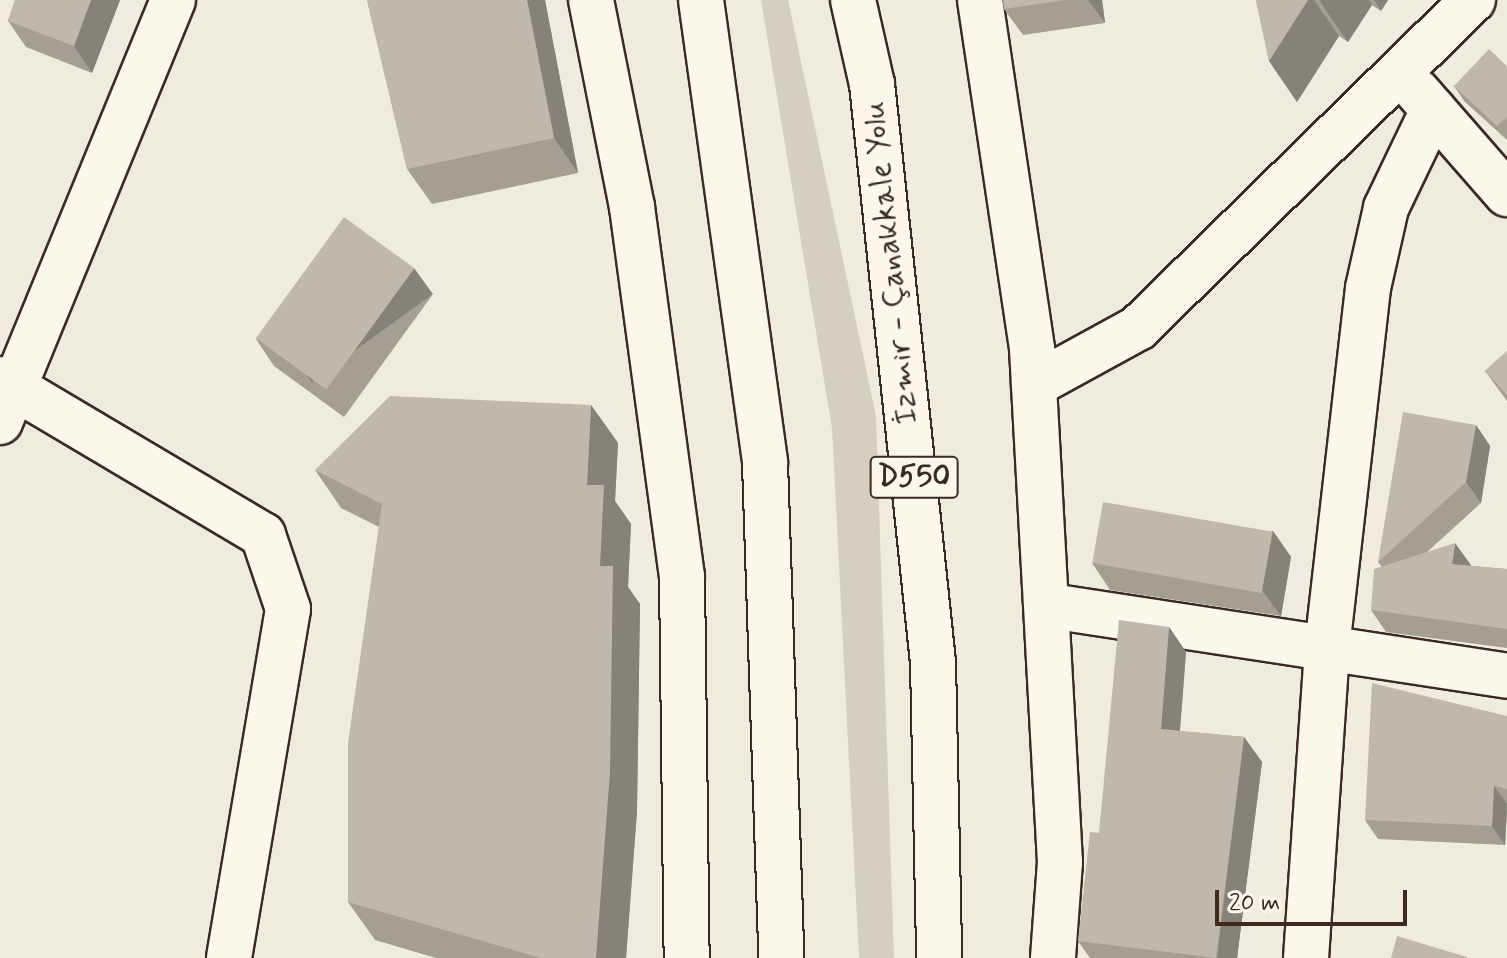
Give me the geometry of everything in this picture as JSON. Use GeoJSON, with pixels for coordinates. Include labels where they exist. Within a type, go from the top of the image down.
{"type":"FeatureCollection","features":[{"type":"Feature","properties":{"kind":"main road"},"geometry":{"type":"LineString","coordinates":[[173,0],[5,395],[263,535],[288,609],[229,958]]}},
{"type":"Feature","properties":{"kind":"main road"},"geometry":{"type":"LineString","coordinates":[[591,0],[632,207],[682,576],[687,958]]}},
{"type":"Feature","properties":{"kind":"main road"},"geometry":{"type":"LineString","coordinates":[[701,0],[765,463],[781,958]]}},
{"type":"Feature","properties":{"kind":"main road","name":"İzmir - Çanakkale Yolu"},"geometry":{"type":"LineString","coordinates":[[853,0],[872,84],[933,662],[939,958]]}},
{"type":"Feature","properties":{"kind":"main road"},"geometry":{"type":"LineString","coordinates":[[980,0],[1034,385],[1051,606],[1060,862],[1053,958]]}},
{"type":"Feature","properties":{"kind":"main road"},"geometry":{"type":"LineString","coordinates":[[1034,385],[1138,328],[1473,0]]}},
{"type":"Feature","properties":{"kind":"main road"},"geometry":{"type":"LineString","coordinates":[[1400,71],[1507,194]]}},
{"type":"Feature","properties":{"kind":"main road"},"geometry":{"type":"LineString","coordinates":[[1306,958],[1327,648],[1368,288],[1386,208],[1433,110]]}},
{"type":"Feature","properties":{"kind":"main road"},"geometry":{"type":"LineString","coordinates":[[1051,606],[1507,676]]}},
{"type":"Feature","properties":{"kind":"shaded area"},"geometry":{"type":"Polygon","coordinates":[[[761,0],[788,0],[876,416],[894,958],[859,958],[832,428],[761,0]]]}},
{"type":"Feature","properties":{"kind":"building"},"geometry":{"type":"Polygon","coordinates":[[[15,0],[91,0],[74,46],[8,21],[15,0]]]}},
{"type":"Feature","properties":{"kind":"building"},"geometry":{"type":"Polygon","coordinates":[[[367,0],[527,0],[554,138],[407,169],[367,0]]]}},
{"type":"Feature","properties":{"kind":"building"},"geometry":{"type":"Polygon","coordinates":[[[1003,0],[1065,0],[1004,9],[1003,0]]]}},
{"type":"Feature","properties":{"kind":"building"},"geometry":{"type":"Polygon","coordinates":[[[1256,0],[1308,0],[1269,61],[1256,0]]]}},
{"type":"Feature","properties":{"kind":"building"},"geometry":{"type":"Polygon","coordinates":[[[1489,49],[1507,66],[1507,117],[1497,126],[1454,86],[1489,49]]]}},
{"type":"Feature","properties":{"kind":"building"},"geometry":{"type":"Polygon","coordinates":[[[344,217],[414,268],[326,389],[256,338],[344,217]]]}},
{"type":"Feature","properties":{"kind":"building"},"geometry":{"type":"Polygon","coordinates":[[[1507,351],[1507,395],[1485,371],[1507,351]]]}},
{"type":"Feature","properties":{"kind":"building"},"geometry":{"type":"Polygon","coordinates":[[[390,396],[591,405],[587,485],[604,485],[600,566],[613,566],[610,772],[596,958],[541,958],[348,902],[348,743],[382,504],[315,470],[390,396]]]}},
{"type":"Feature","properties":{"kind":"building"},"geometry":{"type":"Polygon","coordinates":[[[1403,412],[1476,425],[1466,482],[1378,562],[1403,412]]]}},
{"type":"Feature","properties":{"kind":"building"},"geometry":{"type":"Polygon","coordinates":[[[1103,502],[1272,532],[1262,593],[1092,563],[1103,502]]]}},
{"type":"Feature","properties":{"kind":"building"},"geometry":{"type":"Polygon","coordinates":[[[1455,543],[1452,564],[1507,569],[1507,629],[1371,610],[1374,569],[1455,543]]]}},
{"type":"Feature","properties":{"kind":"building"},"geometry":{"type":"Polygon","coordinates":[[[1119,620],[1169,627],[1161,729],[1244,737],[1216,958],[1078,941],[1090,832],[1099,833],[1119,620]]]}},
{"type":"Feature","properties":{"kind":"building"},"geometry":{"type":"Polygon","coordinates":[[[1372,683],[1507,716],[1507,789],[1494,786],[1492,826],[1365,820],[1372,683]]]}},
{"type":"Feature","properties":{"kind":"building"},"geometry":{"type":"Polygon","coordinates":[[[1397,936],[1467,957],[1467,958],[1391,958],[1397,936]]]}}]}
